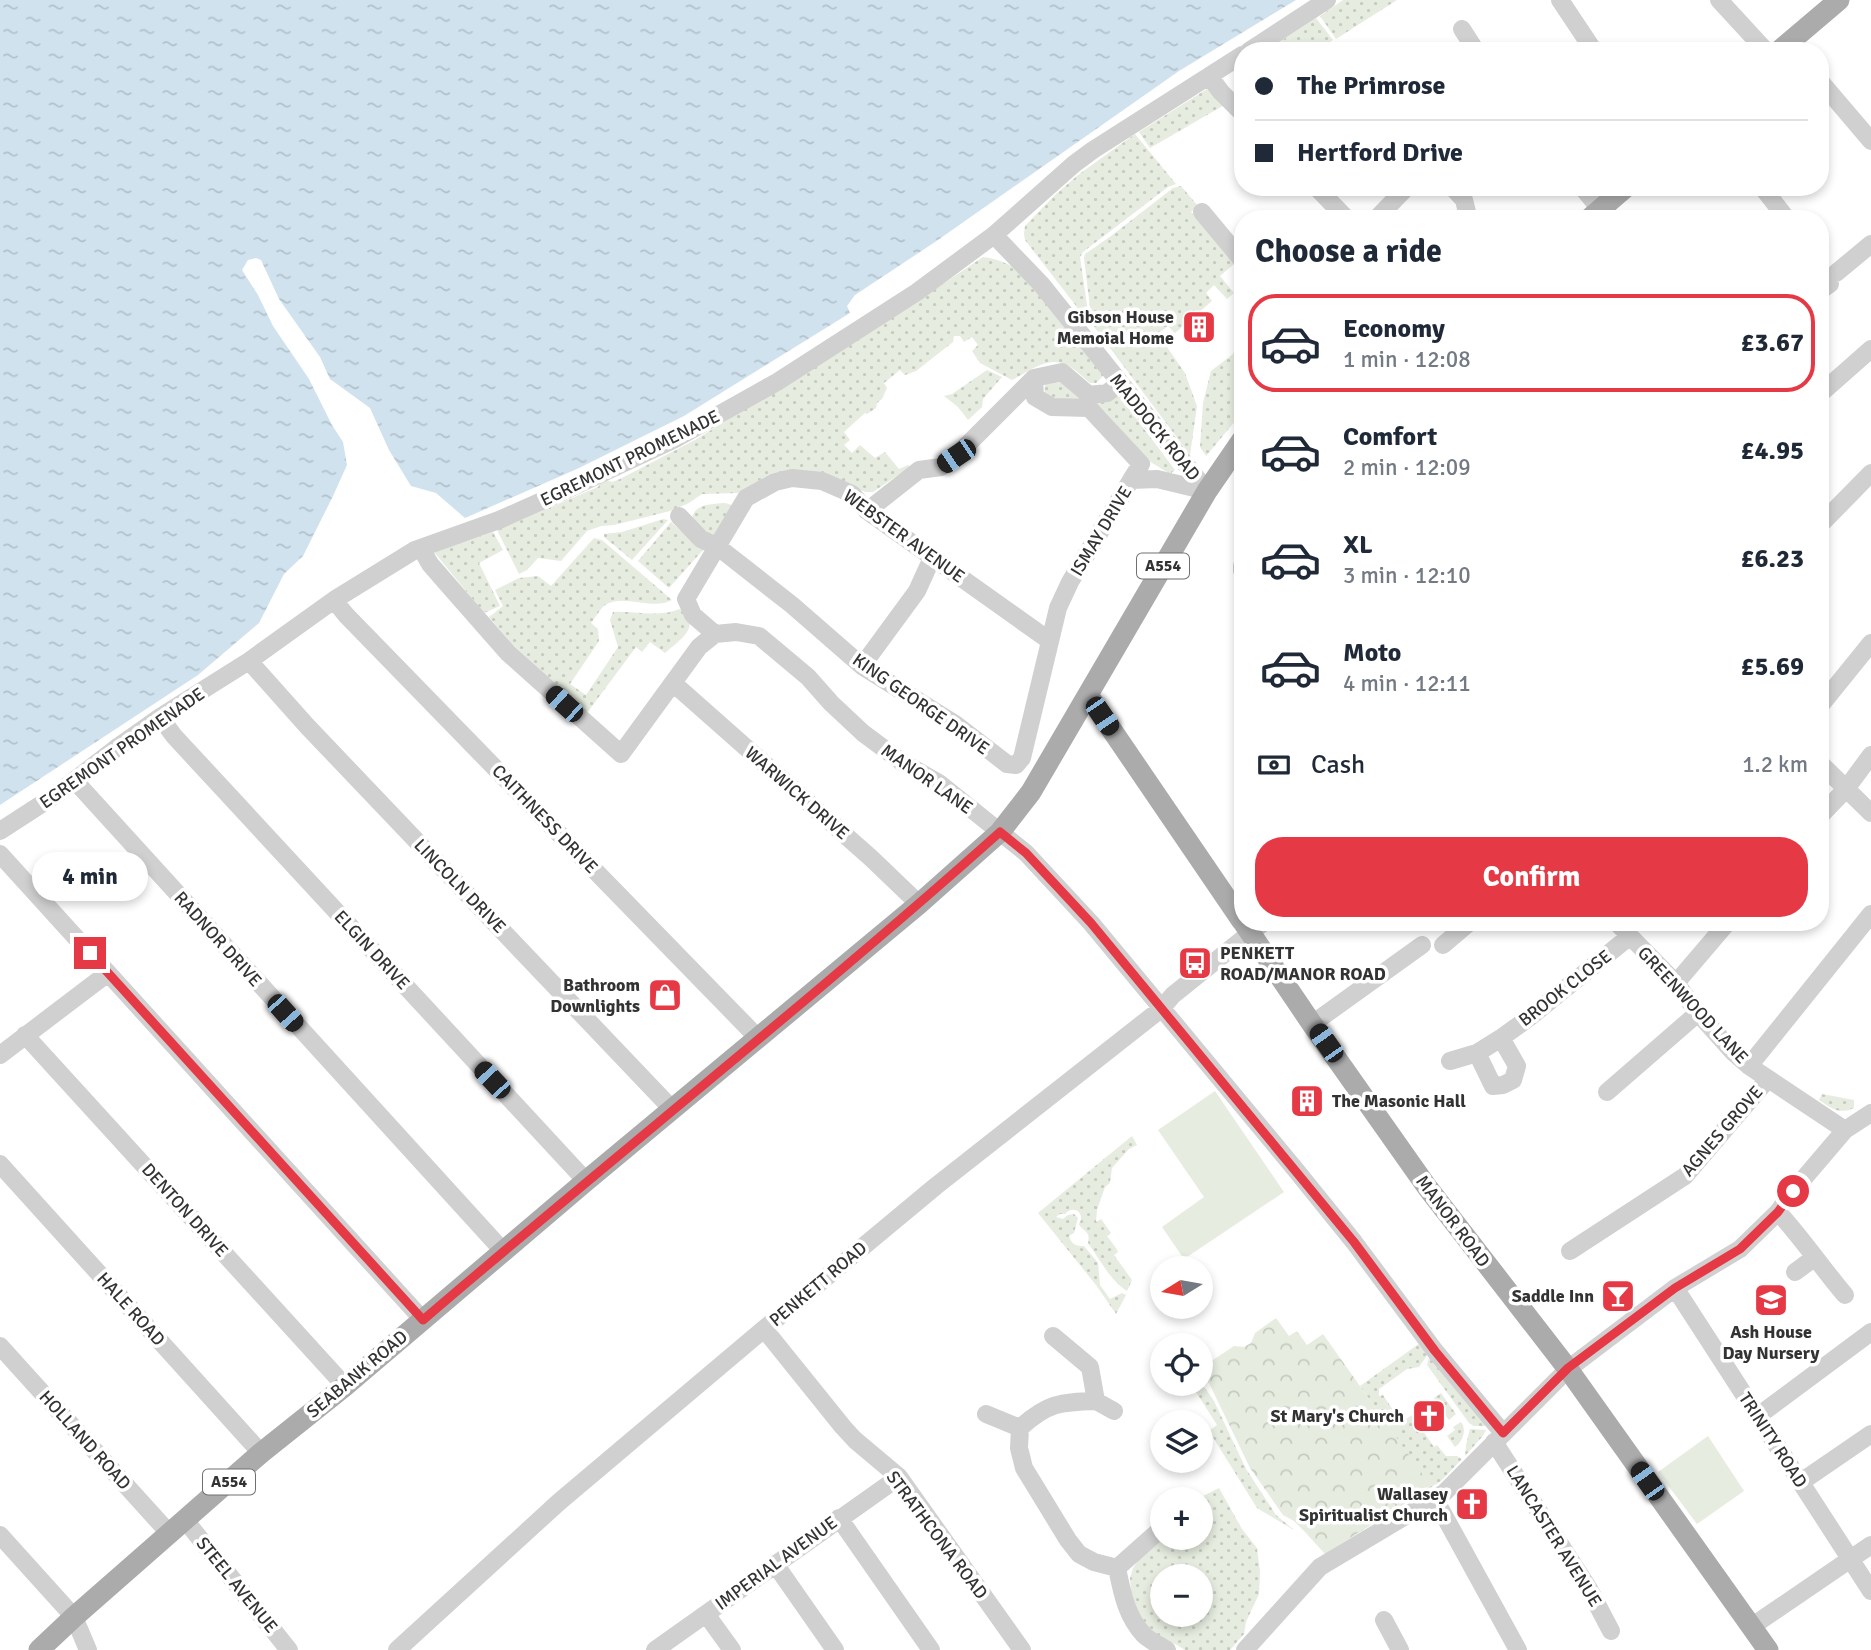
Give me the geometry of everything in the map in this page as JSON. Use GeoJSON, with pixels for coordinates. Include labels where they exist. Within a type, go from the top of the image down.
{"type":"FeatureCollection","features":[{"type":"Feature","properties":{"kind":"main road"},"geometry":{"type":"LineString","coordinates":[[1793,42],[1839,0]]}},
{"type":"Feature","properties":{"kind":"main road"},"geometry":{"type":"LineString","coordinates":[[1600,210],[1616,196]]}},
{"type":"Feature","properties":{"kind":"main road","name":"SEABANK ROAD"},"geometry":{"type":"LineString","coordinates":[[40,1650],[261,1453],[345,1386],[919,904],[1000,832],[1031,792],[1207,491],[1234,452]]}},
{"type":"Feature","properties":{"kind":"main road","name":"MANOR ROAD"},"geometry":{"type":"LineString","coordinates":[[1088,695],[1234,902]]}},
{"type":"Feature","properties":{"kind":"main road","name":"MANOR ROAD"},"geometry":{"type":"LineString","coordinates":[[1254,931],[1312,1024],[1431,1193],[1568,1368],[1768,1650]]}},
{"type":"Feature","properties":{"kind":"street"},"geometry":{"type":"LineString","coordinates":[[1262,42],[1327,0]]}},
{"type":"Feature","properties":{"kind":"street"},"geometry":{"type":"LineString","coordinates":[[1560,0],[1588,42]]}},
{"type":"Feature","properties":{"kind":"street"},"geometry":{"type":"LineString","coordinates":[[1719,0],[1758,42]]}},
{"type":"Feature","properties":{"kind":"street"},"geometry":{"type":"LineString","coordinates":[[1462,29],[1470,42]]}},
{"type":"Feature","properties":{"kind":"street","name":"EGREMONT PROMENADE"},"geometry":{"type":"LineString","coordinates":[[0,831],[80,787],[119,746],[160,717],[255,668],[334,600],[421,548],[499,520],[677,438],[777,382],[917,292],[994,235],[1093,150],[1234,60]]}},
{"type":"Feature","properties":{"kind":"street"},"geometry":{"type":"LineString","coordinates":[[1209,76],[1234,105]]}},
{"type":"Feature","properties":{"kind":"street"},"geometry":{"type":"LineString","coordinates":[[1829,92],[1871,141]]}},
{"type":"Feature","properties":{"kind":"street"},"geometry":{"type":"LineString","coordinates":[[1325,196],[1338,210]]}},
{"type":"Feature","properties":{"kind":"street"},"geometry":{"type":"LineString","coordinates":[[1769,196],[1780,210]]}},
{"type":"Feature","properties":{"kind":"street"},"geometry":{"type":"LineString","coordinates":[[1202,212],[1234,250]]}},
{"type":"Feature","properties":{"kind":"street","name":"MADDOCK ROAD"},"geometry":{"type":"LineString","coordinates":[[994,235],[1041,284],[1207,491]]}},
{"type":"Feature","properties":{"kind":"street"},"geometry":{"type":"LineString","coordinates":[[1829,282],[1871,244]]}},
{"type":"Feature","properties":{"kind":"street"},"geometry":{"type":"LineString","coordinates":[[1829,386],[1871,349]]}},
{"type":"Feature","properties":{"kind":"street"},"geometry":{"type":"LineString","coordinates":[[866,511],[919,470],[941,467],[956,456],[1034,378],[1062,372],[1088,395],[1107,393],[1119,384]]}},
{"type":"Feature","properties":{"kind":"street"},"geometry":{"type":"LineString","coordinates":[[1034,378],[1035,397],[1052,407],[1090,408],[1141,464],[1132,480]]}},
{"type":"Feature","properties":{"kind":"street"},"geometry":{"type":"LineString","coordinates":[[1829,516],[1871,473]]}},
{"type":"Feature","properties":{"kind":"street","name":"WEBSTER AVENUE"},"geometry":{"type":"LineString","coordinates":[[718,547],[746,498],[775,482],[792,478],[822,481],[852,494],[866,511],[1050,641]]}},
{"type":"Feature","properties":{"kind":"street"},"geometry":{"type":"LineString","coordinates":[[1132,480],[1157,479],[1207,491]]}},
{"type":"Feature","properties":{"kind":"street","name":"ISMAY DRIVE"},"geometry":{"type":"LineString","coordinates":[[1034,712],[1058,608],[1070,582],[1132,480]]}},
{"type":"Feature","properties":{"kind":"street","name":"KING GEORGE DRIVE"},"geometry":{"type":"LineString","coordinates":[[679,516],[701,539],[718,547],[792,604],[862,666],[955,724],[1011,766],[1016,765],[1022,758],[1034,712]]}},
{"type":"Feature","properties":{"kind":"street"},"geometry":{"type":"LineString","coordinates":[[421,548],[430,564],[508,653],[621,754],[699,648],[715,634],[693,615],[687,599],[718,547]]}},
{"type":"Feature","properties":{"kind":"street"},"geometry":{"type":"LineString","coordinates":[[862,666],[917,591],[932,558]]}},
{"type":"Feature","properties":{"kind":"street","name":"CAITHNESS DRIVE"},"geometry":{"type":"LineString","coordinates":[[334,600],[758,1038]]}},
{"type":"Feature","properties":{"kind":"street","name":"MANOR LANE"},"geometry":{"type":"LineString","coordinates":[[715,634],[736,632],[759,636],[808,677],[863,733],[902,762],[939,783],[1026,853],[1091,923],[1354,1242],[1499,1438]]}},
{"type":"Feature","properties":{"kind":"street"},"geometry":{"type":"LineString","coordinates":[[1829,695],[1871,643]]}},
{"type":"Feature","properties":{"kind":"street","name":"LINCOLN DRIVE"},"geometry":{"type":"LineString","coordinates":[[255,668],[672,1110]]}},
{"type":"Feature","properties":{"kind":"street","name":"WARWICK DRIVE"},"geometry":{"type":"LineString","coordinates":[[674,683],[919,904]]}},
{"type":"Feature","properties":{"kind":"street","name":"ELGIN DRIVE"},"geometry":{"type":"LineString","coordinates":[[160,717],[174,736],[586,1181]]}},
{"type":"Feature","properties":{"kind":"street"},"geometry":{"type":"LineString","coordinates":[[1829,807],[1871,755]]}},
{"type":"Feature","properties":{"kind":"street"},"geometry":{"type":"LineString","coordinates":[[1829,772],[1871,813]]}},
{"type":"Feature","properties":{"kind":"street","name":"RADNOR DRIVE"},"geometry":{"type":"LineString","coordinates":[[80,787],[503,1251]]}},
{"type":"Feature","properties":{"kind":"street"},"geometry":{"type":"LineString","coordinates":[[0,854],[423,1320]]}},
{"type":"Feature","properties":{"kind":"street"},"geometry":{"type":"LineString","coordinates":[[1749,1066],[1871,914]]}},
{"type":"Feature","properties":{"kind":"street","name":"PENKETT ROAD"},"geometry":{"type":"LineString","coordinates":[[397,1650],[559,1502],[936,1186],[1161,1009],[1243,931]]}},
{"type":"Feature","properties":{"kind":"street"},"geometry":{"type":"LineString","coordinates":[[1443,946],[1460,931]]}},
{"type":"Feature","properties":{"kind":"street","name":"GREENWOOD LANE"},"geometry":{"type":"LineString","coordinates":[[1624,931],[1676,983],[1698,1013],[1749,1066],[1845,1130]]}},
{"type":"Feature","properties":{"kind":"street"},"geometry":{"type":"LineString","coordinates":[[1676,983],[1720,931]]}},
{"type":"Feature","properties":{"kind":"street","name":"BROOK CLOSE"},"geometry":{"type":"LineString","coordinates":[[1450,1061],[1477,1053],[1501,1038],[1629,937]]}},
{"type":"Feature","properties":{"kind":"street"},"geometry":{"type":"LineString","coordinates":[[1312,1024],[1422,945]]}},
{"type":"Feature","properties":{"kind":"street"},"geometry":{"type":"LineString","coordinates":[[0,1055],[108,973]]}},
{"type":"Feature","properties":{"kind":"street"},"geometry":{"type":"LineString","coordinates":[[1607,1092],[1698,1013]]}},
{"type":"Feature","properties":{"kind":"street","name":"DENTON DRIVE"},"geometry":{"type":"LineString","coordinates":[[25,1035],[345,1386]]}},
{"type":"Feature","properties":{"kind":"street","name":"BROOK CLOSE"},"geometry":{"type":"LineString","coordinates":[[1477,1053],[1493,1086],[1513,1080],[1517,1066],[1501,1038]]}},
{"type":"Feature","properties":{"kind":"street","name":"AGNES GROVE"},"geometry":{"type":"LineString","coordinates":[[1570,1251],[1685,1176],[1768,1079]]}},
{"type":"Feature","properties":{"kind":"street"},"geometry":{"type":"LineString","coordinates":[[1245,1650],[1320,1567],[1453,1486],[1568,1368],[1675,1288],[1740,1249],[1778,1212],[1845,1130],[1869,1114]]}},
{"type":"Feature","properties":{"kind":"street","name":"HALE ROAD"},"geometry":{"type":"LineString","coordinates":[[0,1164],[261,1453]]}},
{"type":"Feature","properties":{"kind":"street"},"geometry":{"type":"LineString","coordinates":[[1778,1212],[1845,1295]]}},
{"type":"Feature","properties":{"kind":"street"},"geometry":{"type":"LineString","coordinates":[[1796,1272],[1814,1258]]}},
{"type":"Feature","properties":{"kind":"street","name":"TRINITY ROAD"},"geometry":{"type":"LineString","coordinates":[[1675,1288],[1871,1591]]}},
{"type":"Feature","properties":{"kind":"street","name":"STRATHCONA ROAD"},"geometry":{"type":"LineString","coordinates":[[764,1329],[843,1427],[899,1477],[1022,1650]]}},
{"type":"Feature","properties":{"kind":"street"},"geometry":{"type":"LineString","coordinates":[[1758,1416],[1871,1332]]}},
{"type":"Feature","properties":{"kind":"street"},"geometry":{"type":"LineString","coordinates":[[1053,1336],[1090,1367],[1096,1401]]}},
{"type":"Feature","properties":{"kind":"street","name":"HOLLAND ROAD"},"geometry":{"type":"LineString","coordinates":[[0,1346],[177,1526]]}},
{"type":"Feature","properties":{"kind":"street"},"geometry":{"type":"LineString","coordinates":[[1114,1411],[1096,1401],[1052,1405],[1035,1414],[1020,1428],[1019,1448],[1024,1468],[1079,1554],[1094,1562],[1117,1568]]}},
{"type":"Feature","properties":{"kind":"street"},"geometry":{"type":"LineString","coordinates":[[986,1414],[1020,1428]]}},
{"type":"Feature","properties":{"kind":"street"},"geometry":{"type":"LineString","coordinates":[[1801,1482],[1871,1434]]}},
{"type":"Feature","properties":{"kind":"street","name":"LANCASTER AVENUE"},"geometry":{"type":"LineString","coordinates":[[1499,1438],[1589,1588],[1611,1631]]}},
{"type":"Feature","properties":{"kind":"street","name":"IMPERIAL AVENUE"},"geometry":{"type":"LineString","coordinates":[[655,1650],[899,1477]]}},
{"type":"Feature","properties":{"kind":"street"},"geometry":{"type":"LineString","coordinates":[[1435,1499],[1518,1650]]}},
{"type":"Feature","properties":{"kind":"street"},"geometry":{"type":"LineString","coordinates":[[839,1518],[931,1650]]}},
{"type":"Feature","properties":{"kind":"street","name":"STEEL AVENUE"},"geometry":{"type":"LineString","coordinates":[[177,1526],[289,1650]]}},
{"type":"Feature","properties":{"kind":"street"},"geometry":{"type":"LineString","coordinates":[[0,1535],[74,1617],[88,1650]]}},
{"type":"Feature","properties":{"kind":"street"},"geometry":{"type":"LineString","coordinates":[[1117,1568],[1150,1539]]}},
{"type":"Feature","properties":{"kind":"street"},"geometry":{"type":"LineString","coordinates":[[1751,1627],[1871,1545]]}},
{"type":"Feature","properties":{"kind":"street"},"geometry":{"type":"LineString","coordinates":[[775,1564],[835,1650]]}},
{"type":"Feature","properties":{"kind":"street"},"geometry":{"type":"LineString","coordinates":[[1117,1568],[1122,1594],[1130,1615],[1145,1636],[1167,1650]]}},
{"type":"Feature","properties":{"kind":"street"},"geometry":{"type":"LineString","coordinates":[[706,1614],[732,1650]]}},
{"type":"Feature","properties":{"kind":"street"},"geometry":{"type":"LineString","coordinates":[[1384,1620],[1400,1650]]}},
{"type":"Feature","properties":{"kind":"green space"},"geometry":{"type":"Polygon","coordinates":[[[1343,0],[1397,0],[1336,39],[1320,16],[1343,0]]]}},
{"type":"Feature","properties":{"kind":"green space"},"geometry":{"type":"Polygon","coordinates":[[[1316,18],[1333,40],[1330,42],[1280,42],[1316,18]]]}},
{"type":"Feature","properties":{"kind":"green space"},"geometry":{"type":"Polygon","coordinates":[[[1207,89],[1226,104],[1150,148],[1139,132],[1207,89]]]}},
{"type":"Feature","properties":{"kind":"green space"},"geometry":{"type":"Polygon","coordinates":[[[1135,134],[1176,184],[1168,187],[1083,252],[1080,257],[1087,320],[1025,240],[1025,226],[1078,175],[1135,134]]]}},
{"type":"Feature","properties":{"kind":"green space"},"geometry":{"type":"Polygon","coordinates":[[[1181,186],[1198,206],[1191,212],[1234,264],[1220,276],[1234,293],[1227,299],[1214,285],[1206,293],[1212,301],[1175,333],[1168,326],[1158,334],[1185,373],[1197,406],[1190,455],[1092,324],[1084,258],[1085,254],[1173,188],[1181,186]]]}},
{"type":"Feature","properties":{"kind":"green space"},"geometry":{"type":"Polygon","coordinates":[[[983,257],[1003,262],[1022,272],[1104,375],[1096,383],[1090,383],[1060,362],[1045,363],[1012,380],[980,363],[972,351],[978,345],[972,337],[964,342],[960,336],[954,336],[953,342],[916,371],[905,375],[900,370],[884,383],[887,388],[876,408],[865,413],[844,432],[850,440],[844,445],[852,453],[860,445],[875,458],[885,452],[899,469],[908,465],[910,467],[873,492],[803,470],[772,473],[738,493],[702,494],[670,511],[587,531],[561,561],[538,558],[519,574],[497,530],[598,487],[604,481],[620,479],[695,440],[910,306],[983,257]]]}},
{"type":"Feature","properties":{"kind":"green space"},"geometry":{"type":"Polygon","coordinates":[[[1234,351],[1234,423],[1206,456],[1200,447],[1203,403],[1211,371],[1234,351]]]}},
{"type":"Feature","properties":{"kind":"green space"},"geometry":{"type":"Polygon","coordinates":[[[987,370],[1002,377],[983,399],[982,407],[968,420],[958,407],[944,396],[952,394],[987,370]]]}},
{"type":"Feature","properties":{"kind":"green space"},"geometry":{"type":"Polygon","coordinates":[[[1050,378],[1120,397],[1175,470],[1170,474],[1149,461],[1105,412],[1091,404],[1053,401],[1045,395],[1045,386],[1050,378]]]}},
{"type":"Feature","properties":{"kind":"green space"},"geometry":{"type":"Polygon","coordinates":[[[725,503],[732,505],[713,537],[707,537],[692,521],[695,511],[703,506],[725,503]]]}},
{"type":"Feature","properties":{"kind":"green space"},"geometry":{"type":"Polygon","coordinates":[[[663,519],[668,520],[632,560],[604,537],[604,534],[622,532],[663,519]]]}},
{"type":"Feature","properties":{"kind":"green space"},"geometry":{"type":"Polygon","coordinates":[[[671,522],[703,550],[669,588],[638,561],[671,522]]]}},
{"type":"Feature","properties":{"kind":"green space"},"geometry":{"type":"Polygon","coordinates":[[[493,532],[503,550],[479,563],[500,606],[484,613],[434,552],[493,532]]]}},
{"type":"Feature","properties":{"kind":"green space"},"geometry":{"type":"Polygon","coordinates":[[[594,538],[602,540],[672,600],[656,604],[620,601],[605,605],[591,623],[598,629],[599,641],[570,684],[586,695],[618,647],[610,620],[613,612],[656,613],[680,609],[690,621],[686,633],[665,653],[650,642],[642,652],[636,647],[587,713],[512,644],[489,617],[503,606],[495,590],[519,578],[538,576],[551,586],[594,538]]]}},
{"type":"Feature","properties":{"kind":"green space"},"geometry":{"type":"Polygon","coordinates":[[[1215,1091],[1284,1192],[1188,1256],[1182,1256],[1162,1227],[1204,1197],[1158,1130],[1215,1091]]]}},
{"type":"Feature","properties":{"kind":"green space"},"geometry":{"type":"Polygon","coordinates":[[[1822,1094],[1854,1100],[1854,1108],[1839,1111],[1831,1108],[1819,1100],[1822,1094]]]}},
{"type":"Feature","properties":{"kind":"green space"},"geometry":{"type":"Polygon","coordinates":[[[1132,1136],[1137,1145],[1129,1149],[1112,1168],[1110,1183],[1105,1187],[1097,1210],[1096,1222],[1101,1219],[1111,1233],[1107,1236],[1118,1252],[1114,1255],[1132,1280],[1127,1291],[1110,1275],[1088,1243],[1088,1234],[1079,1224],[1080,1213],[1072,1210],[1056,1217],[1063,1219],[1074,1214],[1078,1218],[1074,1233],[1069,1236],[1071,1241],[1084,1246],[1098,1263],[1100,1285],[1110,1299],[1122,1293],[1126,1295],[1116,1314],[1038,1213],[1132,1136]]]}},
{"type":"Feature","properties":{"kind":"green space"},"geometry":{"type":"Polygon","coordinates":[[[1276,1318],[1289,1336],[1297,1331],[1307,1345],[1323,1334],[1431,1486],[1325,1554],[1294,1521],[1283,1515],[1250,1468],[1213,1391],[1213,1360],[1234,1346],[1244,1347],[1251,1343],[1255,1333],[1276,1318]]]}},
{"type":"Feature","properties":{"kind":"green space"},"geometry":{"type":"Polygon","coordinates":[[[1420,1343],[1428,1354],[1419,1367],[1407,1369],[1379,1389],[1379,1396],[1383,1395],[1393,1410],[1396,1408],[1405,1420],[1412,1415],[1434,1447],[1437,1445],[1446,1456],[1462,1459],[1441,1481],[1325,1554],[1422,1474],[1360,1386],[1420,1343]]]}},
{"type":"Feature","properties":{"kind":"green space"},"geometry":{"type":"Polygon","coordinates":[[[1434,1357],[1485,1421],[1485,1426],[1469,1423],[1427,1365],[1429,1358],[1434,1357]]]}},
{"type":"Feature","properties":{"kind":"green space"},"geometry":{"type":"Polygon","coordinates":[[[1441,1393],[1456,1414],[1449,1420],[1434,1398],[1441,1393]]]}},
{"type":"Feature","properties":{"kind":"green space"},"geometry":{"type":"Polygon","coordinates":[[[1199,1396],[1211,1396],[1246,1469],[1276,1515],[1294,1530],[1257,1508],[1213,1437],[1213,1428],[1217,1425],[1213,1419],[1213,1410],[1207,1410],[1199,1396]]]}},
{"type":"Feature","properties":{"kind":"green space"},"geometry":{"type":"Polygon","coordinates":[[[1461,1422],[1463,1435],[1455,1447],[1447,1436],[1455,1430],[1453,1427],[1461,1422]]]}},
{"type":"Feature","properties":{"kind":"green space"},"geometry":{"type":"Polygon","coordinates":[[[1470,1429],[1486,1430],[1465,1456],[1466,1445],[1470,1429]]]}},
{"type":"Feature","properties":{"kind":"green space"},"geometry":{"type":"Polygon","coordinates":[[[1708,1436],[1744,1491],[1697,1524],[1658,1472],[1708,1436]]]}},
{"type":"Feature","properties":{"kind":"green space"},"geometry":{"type":"Polygon","coordinates":[[[1219,1488],[1242,1529],[1257,1548],[1260,1571],[1259,1594],[1246,1622],[1244,1634],[1230,1650],[1185,1650],[1153,1635],[1136,1609],[1131,1591],[1130,1578],[1133,1568],[1150,1547],[1150,1550],[1213,1550],[1213,1491],[1219,1488]]]}},
{"type":"Feature","properties":{"kind":"water"},"geometry":{"type":"Polygon","coordinates":[[[0,0],[1296,0],[1179,71],[855,295],[847,306],[850,313],[684,416],[579,468],[465,518],[436,493],[411,486],[389,450],[370,408],[330,379],[320,357],[279,299],[261,260],[248,260],[242,270],[273,326],[309,379],[343,442],[347,465],[333,496],[303,556],[284,574],[259,623],[198,675],[0,805],[0,0]]]}},
{"type":"Feature","properties":{"kind":"place","name":"Gibson House Memoial Home"},"geometry":{"type":"Point","coordinates":[1199,327]}},
{"type":"Feature","properties":{"kind":"place","name":"PENKETT ROAD/MANOR ROAD"},"geometry":{"type":"Point","coordinates":[1195,963]}},
{"type":"Feature","properties":{"kind":"place","name":"Bathroom Downlights"},"geometry":{"type":"Point","coordinates":[665,995]}},
{"type":"Feature","properties":{"kind":"place","name":"The Masonic Hall"},"geometry":{"type":"Point","coordinates":[1307,1101]}},
{"type":"Feature","properties":{"kind":"place","name":"Saddle Inn"},"geometry":{"type":"Point","coordinates":[1618,1296]}},
{"type":"Feature","properties":{"kind":"place","name":"Ash House Day Nursery"},"geometry":{"type":"Point","coordinates":[1771,1300]}},
{"type":"Feature","properties":{"kind":"place","name":"St Mary's Church"},"geometry":{"type":"Point","coordinates":[1429,1416]}},
{"type":"Feature","properties":{"kind":"place","name":"Wallasey Spiritualist Church"},"geometry":{"type":"Point","coordinates":[1472,1504]}},
{"type":"Feature","properties":{"kind":"route"},"geometry":{"type":"LineString","coordinates":[[90,953],[423,1320],[919,904],[1000,832],[1026,853],[1091,923],[1354,1242],[1435,1351],[1503,1433],[1568,1368],[1675,1288],[1740,1249],[1778,1212],[1793,1191]]}}]}
